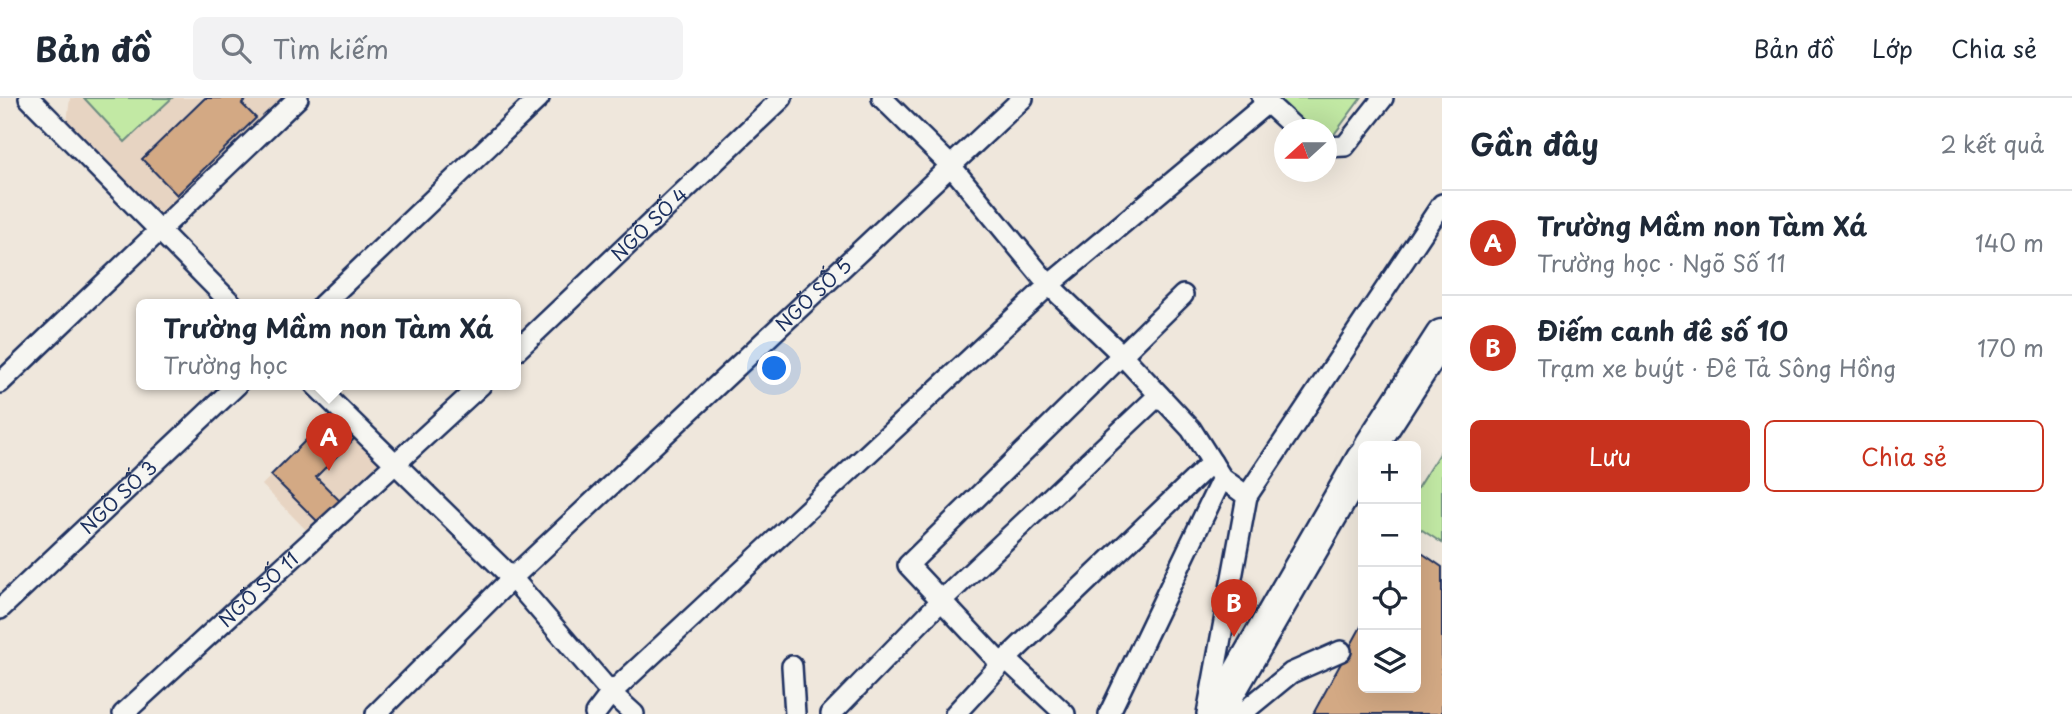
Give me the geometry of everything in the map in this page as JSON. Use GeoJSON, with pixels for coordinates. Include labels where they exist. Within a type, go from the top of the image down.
{"type":"FeatureCollection","features":[{"type":"Feature","properties":{"kind":"main road"},"geometry":{"type":"LineString","coordinates":[[1374,441],[1442,336]]}},
{"type":"Feature","properties":{"kind":"main road"},"geometry":{"type":"LineString","coordinates":[[1216,714],[1358,468]]}},
{"type":"Feature","properties":{"kind":"street"},"geometry":{"type":"LineString","coordinates":[[29,98],[227,299]]}},
{"type":"Feature","properties":{"kind":"street"},"geometry":{"type":"LineString","coordinates":[[0,383],[298,98]]}},
{"type":"Feature","properties":{"kind":"street"},"geometry":{"type":"LineString","coordinates":[[328,299],[539,98]]}},
{"type":"Feature","properties":{"kind":"street","name":"NGÕ SỐ 4"},"geometry":{"type":"LineString","coordinates":[[521,346],[782,98]]}},
{"type":"Feature","properties":{"kind":"street"},"geometry":{"type":"LineString","coordinates":[[882,98],[951,166],[1049,285],[1159,394],[1191,429],[1217,470],[1247,496]]}},
{"type":"Feature","properties":{"kind":"street","name":"NGÕ SỐ 5"},"geometry":{"type":"LineString","coordinates":[[376,714],[512,578],[1023,98]]}},
{"type":"Feature","properties":{"kind":"street"},"geometry":{"type":"LineString","coordinates":[[1337,146],[1345,146],[1383,98]]}},
{"type":"Feature","properties":{"kind":"street"},"geometry":{"type":"LineString","coordinates":[[595,714],[611,693],[1049,285],[1264,100],[1285,119]]}},
{"type":"Feature","properties":{"kind":"street"},"geometry":{"type":"LineString","coordinates":[[1207,714],[1247,496],[1442,204]]}},
{"type":"Feature","properties":{"kind":"street"},"geometry":{"type":"LineString","coordinates":[[1065,714],[1003,662],[908,565],[1184,295]]}},
{"type":"Feature","properties":{"kind":"street","name":"NGÕ SỐ 3"},"geometry":{"type":"LineString","coordinates":[[0,609],[232,390]]}},
{"type":"Feature","properties":{"kind":"street"},"geometry":{"type":"LineString","coordinates":[[320,390],[512,578],[611,693],[634,714]]}},
{"type":"Feature","properties":{"kind":"street"},"geometry":{"type":"LineString","coordinates":[[396,466],[476,390]]}},
{"type":"Feature","properties":{"kind":"street"},"geometry":{"type":"LineString","coordinates":[[831,714],[941,601],[1159,394]]}},
{"type":"Feature","properties":{"kind":"street","name":"NGÕ SỐ 11"},"geometry":{"type":"LineString","coordinates":[[122,714],[396,466]]}},
{"type":"Feature","properties":{"kind":"street"},"geometry":{"type":"LineString","coordinates":[[955,714],[1003,662],[1217,470]]}},
{"type":"Feature","properties":{"kind":"street"},"geometry":{"type":"LineString","coordinates":[[1109,714],[1217,470]]}},
{"type":"Feature","properties":{"kind":"street"},"geometry":{"type":"LineString","coordinates":[[1241,714],[1291,673],[1341,651]]}},
{"type":"Feature","properties":{"kind":"street"},"geometry":{"type":"LineString","coordinates":[[792,666],[795,714]]}},
{"type":"Feature","properties":{"kind":"shaded area"},"geometry":{"type":"Polygon","coordinates":[[[70,98],[285,98],[160,216],[67,122],[70,98]]]}},
{"type":"Feature","properties":{"kind":"shaded area"},"geometry":{"type":"Polygon","coordinates":[[[335,411],[386,466],[313,537],[262,485],[335,411]]]}},
{"type":"Feature","properties":{"kind":"green space"},"geometry":{"type":"Polygon","coordinates":[[[84,98],[172,98],[125,142],[84,98]]]}},
{"type":"Feature","properties":{"kind":"green space"},"geometry":{"type":"Polygon","coordinates":[[[1276,98],[1361,98],[1337,130],[1337,119],[1297,119],[1276,98]]]}},
{"type":"Feature","properties":{"kind":"green space"},"geometry":{"type":"Polygon","coordinates":[[[1442,449],[1442,543],[1421,529],[1421,482],[1442,449]]]}},
{"type":"Feature","properties":{"kind":"building"},"geometry":{"type":"Polygon","coordinates":[[[205,98],[248,98],[242,104],[256,118],[177,195],[142,159],[205,98]]]}},
{"type":"Feature","properties":{"kind":"building"},"geometry":{"type":"Polygon","coordinates":[[[335,411],[358,435],[316,477],[344,505],[322,526],[271,475],[335,411]]]}},
{"type":"Feature","properties":{"kind":"building"},"geometry":{"type":"Polygon","coordinates":[[[1421,552],[1442,567],[1442,714],[1313,714],[1358,632],[1358,693],[1421,693],[1421,552]]]}},
{"type":"Feature","properties":{"kind":"place","name":"Trường Mầm non Tàm Xá"},"geometry":{"type":"Point","coordinates":[329,471]}},
{"type":"Feature","properties":{"kind":"place","name":"Điếm canh đê số 10"},"geometry":{"type":"Point","coordinates":[1234,637]}}]}
